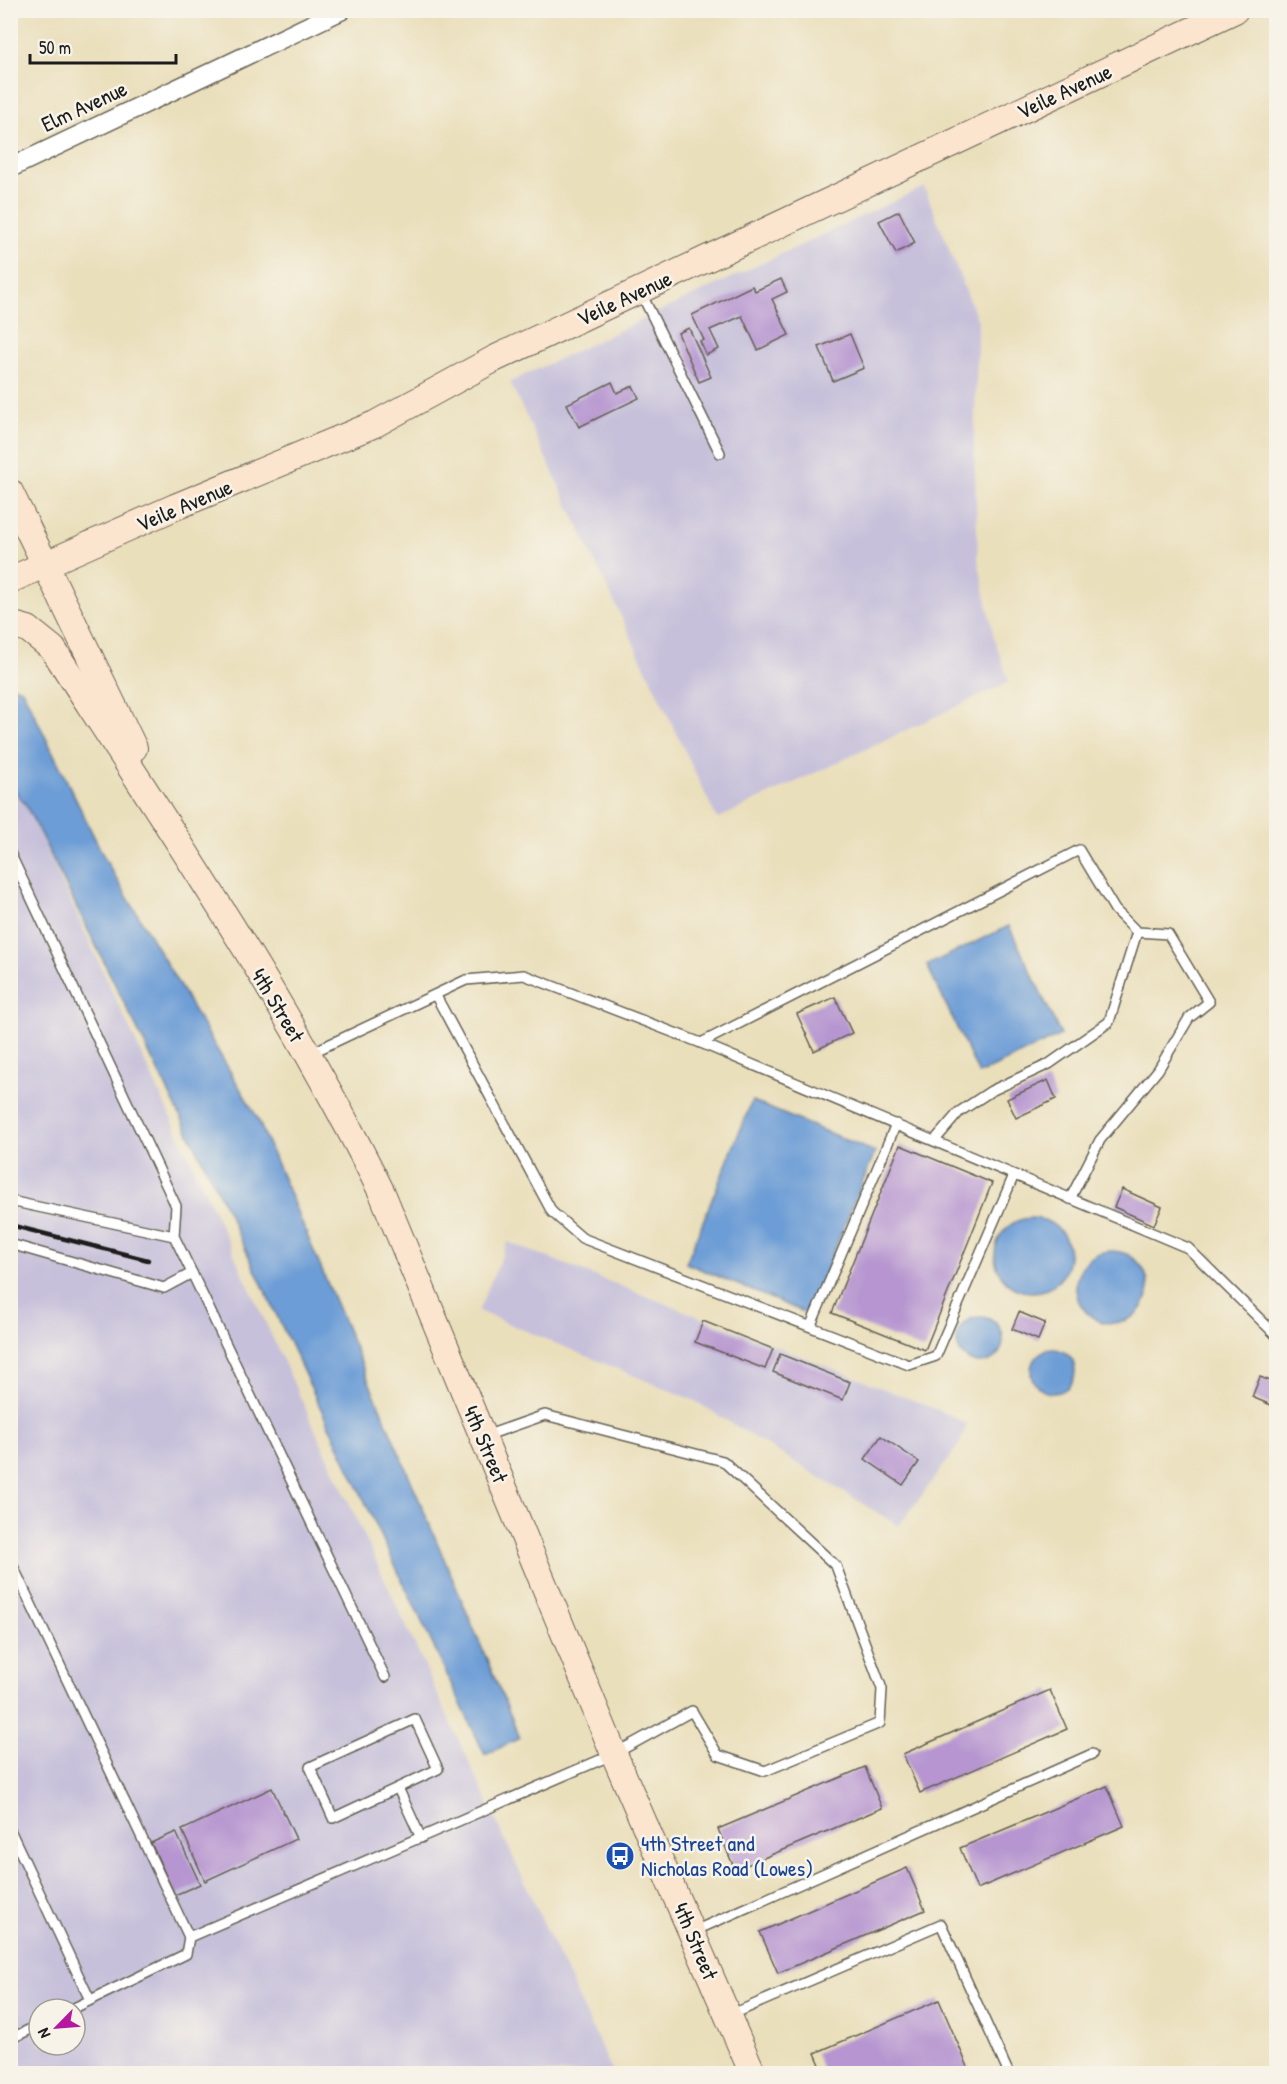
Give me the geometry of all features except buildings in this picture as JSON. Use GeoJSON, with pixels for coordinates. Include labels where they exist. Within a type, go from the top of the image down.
{"type":"FeatureCollection","features":[{"type":"Feature","properties":{"kind":"street","name":"Elm Avenue"},"geometry":{"type":"LineString","coordinates":[[10,168],[342,10]]}},
{"type":"Feature","properties":{"kind":"street","name":"Veile Avenue"},"geometry":{"type":"LineString","coordinates":[[10,580],[375,424],[494,359],[1235,10]]}},
{"type":"Feature","properties":{"kind":"street"},"geometry":{"type":"LineString","coordinates":[[10,492],[176,835]]}},
{"type":"Feature","properties":{"kind":"street"},"geometry":{"type":"LineString","coordinates":[[10,624],[28,629],[53,649],[176,835]]}},
{"type":"Feature","properties":{"kind":"street","name":"4th Street"},"geometry":{"type":"LineString","coordinates":[[176,835],[309,1054],[382,1193],[614,1755],[753,2073]]}},
{"type":"Feature","properties":{"kind":"lane"},"geometry":{"type":"LineString","coordinates":[[640,291],[720,453]]}},
{"type":"Feature","properties":{"kind":"lane"},"geometry":{"type":"LineString","coordinates":[[701,1043],[1079,850],[1115,910],[1137,932],[1168,934],[1209,1002],[1189,1018],[1158,1070],[1100,1140],[1070,1199]]}},
{"type":"Feature","properties":{"kind":"lane"},"geometry":{"type":"LineString","coordinates":[[10,853],[176,1206],[174,1236],[385,1677]]}},
{"type":"Feature","properties":{"kind":"lane"},"geometry":{"type":"LineString","coordinates":[[935,1140],[959,1112],[991,1091],[1049,1064],[1109,1022],[1137,932]]}},
{"type":"Feature","properties":{"kind":"lane"},"geometry":{"type":"LineString","coordinates":[[309,1054],[466,980],[524,975],[701,1043],[1188,1248],[1276,1335]]}},
{"type":"Feature","properties":{"kind":"lane"},"geometry":{"type":"LineString","coordinates":[[436,996],[552,1212],[582,1238],[811,1325],[909,1365],[936,1356],[1014,1175]]}},
{"type":"Feature","properties":{"kind":"lane"},"geometry":{"type":"LineString","coordinates":[[811,1325],[896,1124]]}},
{"type":"Feature","properties":{"kind":"lane"},"geometry":{"type":"LineString","coordinates":[[10,1201],[174,1236]]}},
{"type":"Feature","properties":{"kind":"lane"},"geometry":{"type":"LineString","coordinates":[[10,1245],[164,1288],[192,1273]]}},
{"type":"Feature","properties":{"kind":"lane"},"geometry":{"type":"LineString","coordinates":[[189,1936],[614,1755],[692,1711],[718,1755],[765,1771],[880,1723],[882,1689],[836,1566],[723,1461],[545,1415],[483,1437]]}},
{"type":"Feature","properties":{"kind":"lane"},"geometry":{"type":"LineString","coordinates":[[10,1560],[189,1936],[186,1954],[87,2002]]}},
{"type":"Feature","properties":{"kind":"lane"},"geometry":{"type":"LineString","coordinates":[[415,1719],[438,1769],[398,1788],[333,1818],[309,1767],[415,1719]]}},
{"type":"Feature","properties":{"kind":"lane"},"geometry":{"type":"LineString","coordinates":[[692,1932],[1092,1754]]}},
{"type":"Feature","properties":{"kind":"lane"},"geometry":{"type":"LineString","coordinates":[[398,1788],[421,1838]]}},
{"type":"Feature","properties":{"kind":"lane"},"geometry":{"type":"LineString","coordinates":[[10,1830],[90,2000]]}},
{"type":"Feature","properties":{"kind":"lane"},"geometry":{"type":"LineString","coordinates":[[728,2016],[941,1924],[1009,2073]]}},
{"type":"Feature","properties":{"kind":"lane"},"geometry":{"type":"LineString","coordinates":[[10,2039],[27,2031]]}},
{"type":"Feature","properties":{"kind":"shaded area"},"geometry":{"type":"Polygon","coordinates":[[[924,187],[978,321],[974,444],[978,559],[994,638],[1009,682],[717,819],[510,382],[924,187]]]}},
{"type":"Feature","properties":{"kind":"shaded area"},"geometry":{"type":"Polygon","coordinates":[[[10,786],[26,805],[613,2073],[11,2073],[10,786]]]}},
{"type":"Feature","properties":{"kind":"shaded area"},"geometry":{"type":"Polygon","coordinates":[[[508,1242],[938,1410],[967,1424],[959,1445],[899,1526],[695,1401],[478,1311],[508,1242]]]}},
{"type":"Feature","properties":{"kind":"water"},"geometry":{"type":"Polygon","coordinates":[[[10,685],[22,689],[106,861],[257,1117],[520,1738],[485,1755],[224,1204],[26,805],[11,786],[10,685]]]}},
{"type":"Feature","properties":{"kind":"water"},"geometry":{"type":"Polygon","coordinates":[[[1009,926],[1061,1035],[979,1074],[927,965],[1009,926]]]}},
{"type":"Feature","properties":{"kind":"water"},"geometry":{"type":"Polygon","coordinates":[[[752,1101],[875,1152],[808,1314],[686,1263],[752,1101]]]}},
{"type":"Feature","properties":{"kind":"water"},"geometry":{"type":"Polygon","coordinates":[[[1032,1218],[1046,1221],[1058,1229],[1066,1241],[1069,1255],[1066,1269],[1058,1281],[1046,1289],[1032,1292],[1018,1289],[1006,1281],[998,1269],[995,1255],[998,1241],[1006,1229],[1018,1221],[1032,1218]]]}},
{"type":"Feature","properties":{"kind":"water"},"geometry":{"type":"Polygon","coordinates":[[[1119,1251],[1138,1261],[1146,1273],[1148,1287],[1146,1301],[1138,1313],[1126,1321],[1105,1323],[1086,1313],[1078,1301],[1076,1280],[1086,1261],[1098,1253],[1119,1251]]]}},
{"type":"Feature","properties":{"kind":"water"},"geometry":{"type":"Polygon","coordinates":[[[980,1317],[996,1324],[1003,1340],[996,1356],[980,1363],[964,1356],[957,1340],[964,1324],[980,1317]]]}},
{"type":"Feature","properties":{"kind":"water"},"geometry":{"type":"Polygon","coordinates":[[[1053,1349],[1068,1356],[1075,1371],[1068,1386],[1053,1393],[1038,1386],[1031,1371],[1038,1356],[1053,1349]]]}},
{"type":"Feature","properties":{"kind":"railway"},"geometry":{"type":"LineString","coordinates":[[10,1225],[148,1260]]}},
{"type":"Feature","properties":{"kind":"place","name":"4th Street and Nicholas Road (Lowes)"},"geometry":{"type":"Point","coordinates":[620,1856]}}]}
